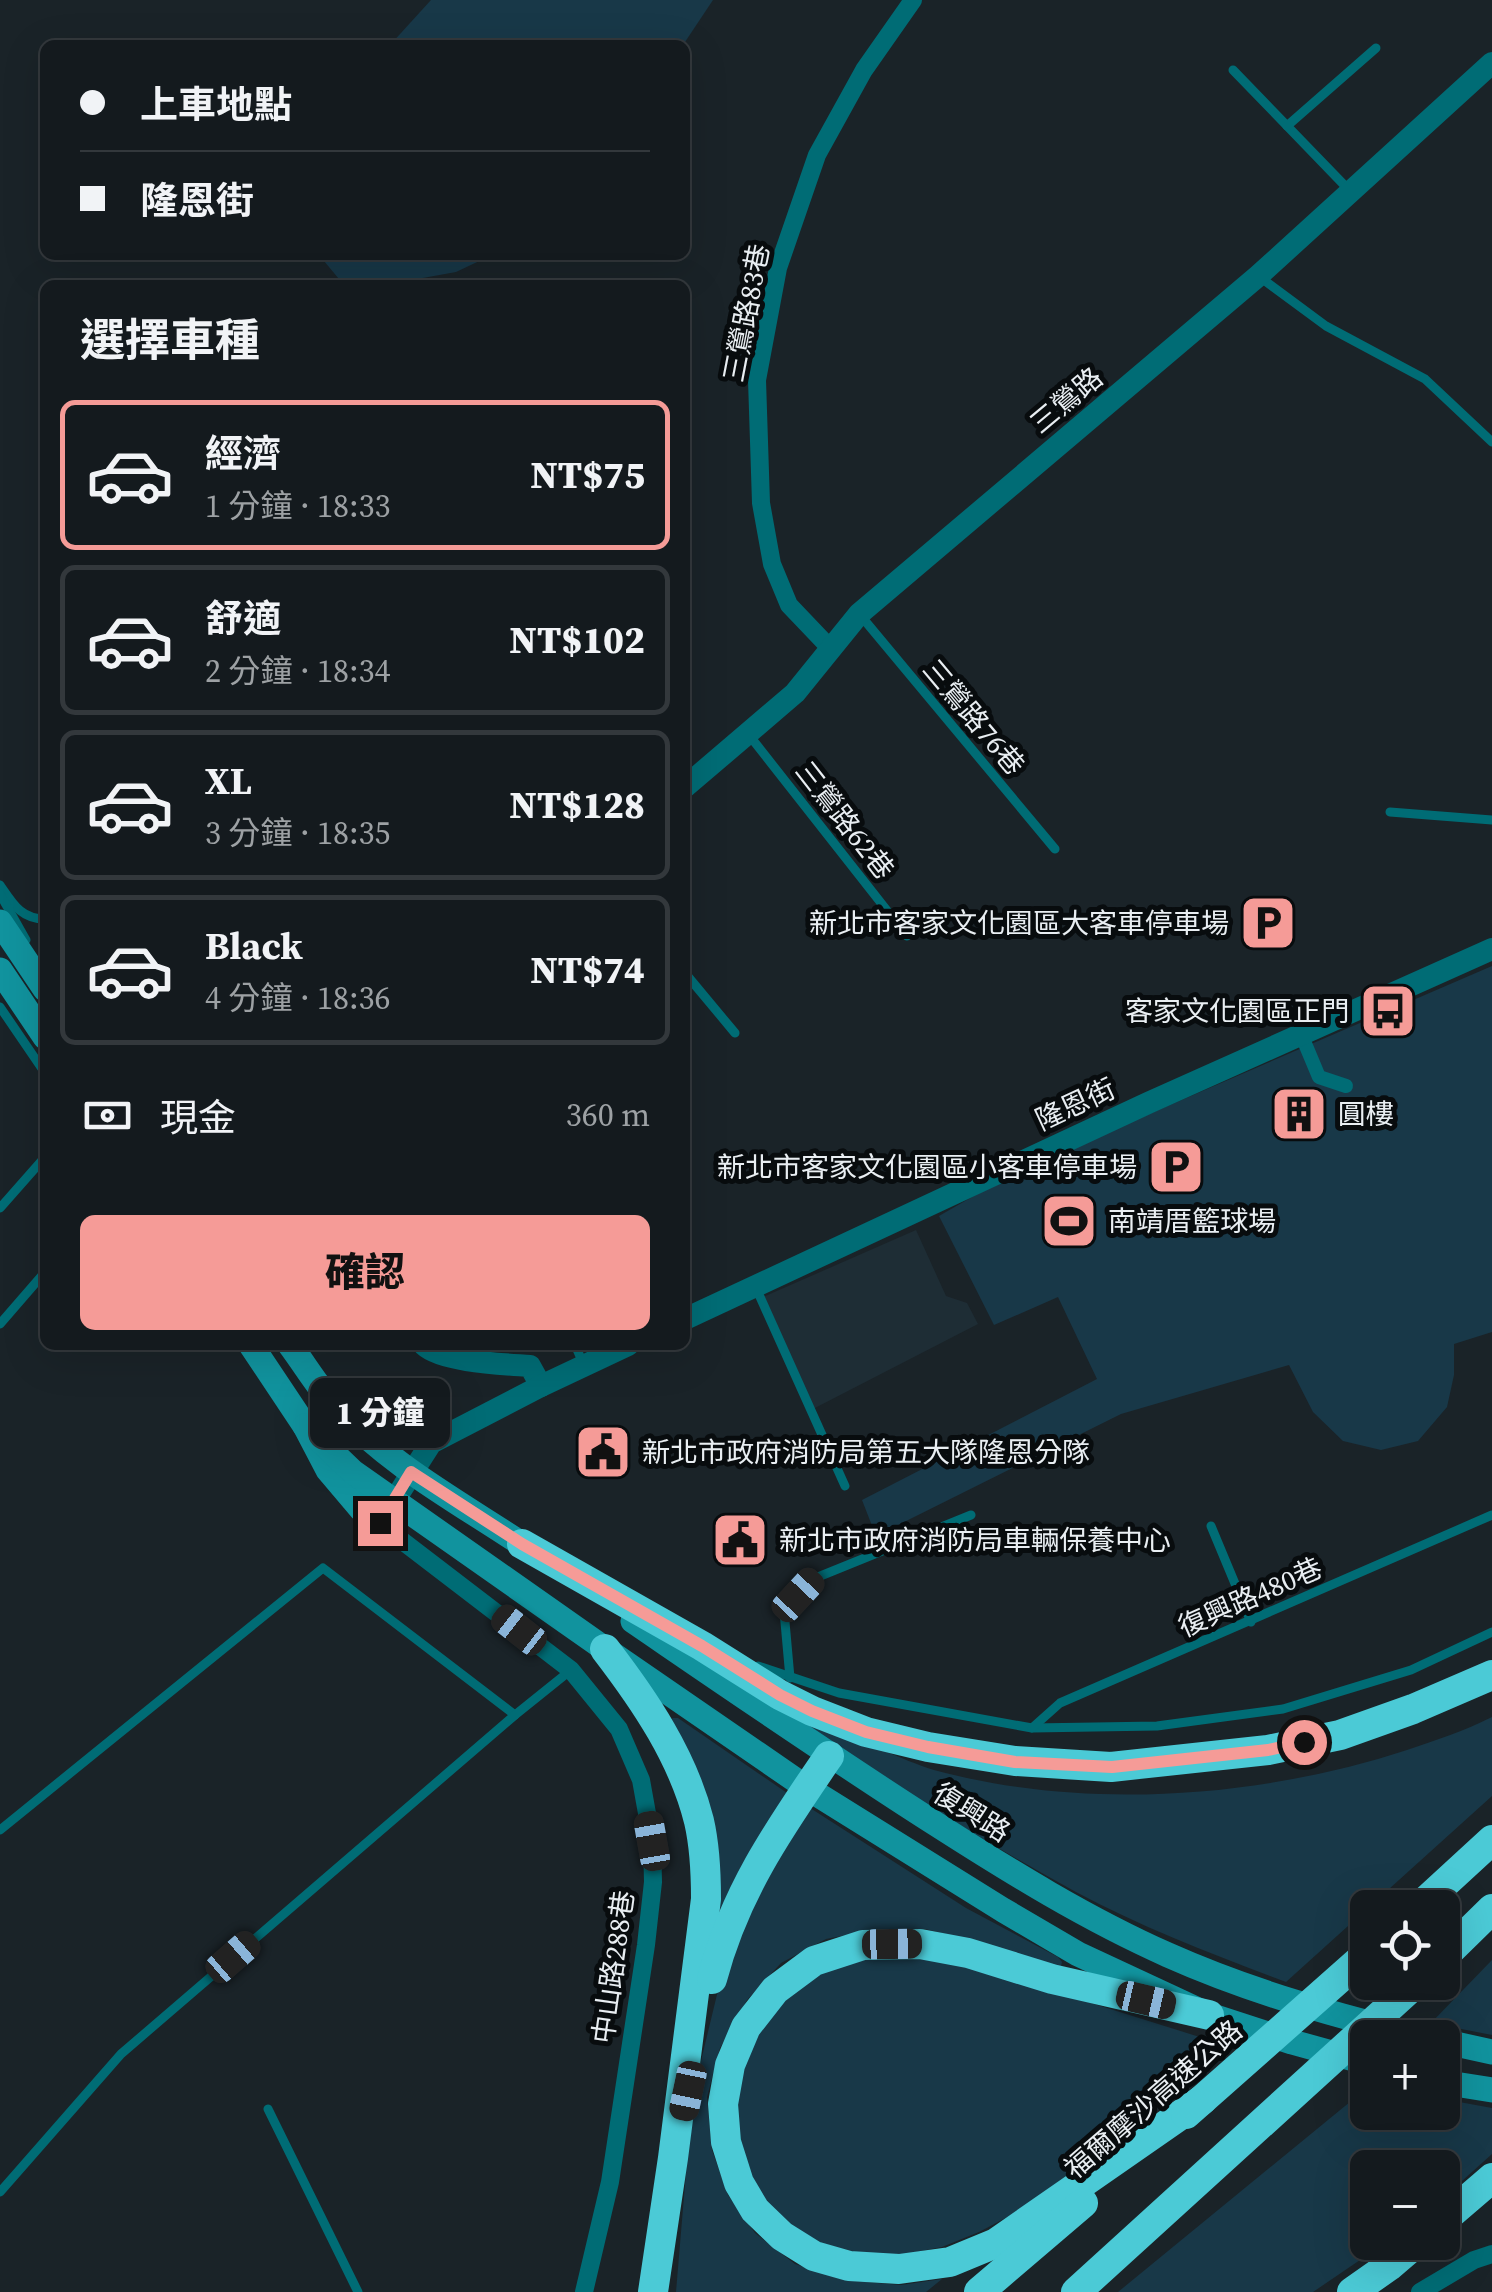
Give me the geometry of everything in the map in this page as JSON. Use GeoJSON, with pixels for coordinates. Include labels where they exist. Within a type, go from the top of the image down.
{"type":"FeatureCollection","features":[{"type":"Feature","properties":{"kind":"highway"},"geometry":{"type":"LineString","coordinates":[[522,1544],[812,1711],[866,1732],[1015,1762],[1112,1767],[1268,1750],[1340,1735],[1413,1710],[1492,1674]]}},
{"type":"Feature","properties":{"kind":"highway"},"geometry":{"type":"LineString","coordinates":[[605,1649],[633,1686],[670,1748],[699,1822],[706,1860],[706,1899],[653,2292]]}},
{"type":"Feature","properties":{"kind":"highway"},"geometry":{"type":"LineString","coordinates":[[673,2158],[721,1942],[763,1854],[828,1756]]}},
{"type":"Feature","properties":{"kind":"highway"},"geometry":{"type":"LineString","coordinates":[[1438,1890],[1492,1840]]}},
{"type":"Feature","properties":{"kind":"highway"},"geometry":{"type":"LineString","coordinates":[[1460,1940],[1492,1909]]}},
{"type":"Feature","properties":{"kind":"highway"},"geometry":{"type":"LineString","coordinates":[[1202,2100],[996,2242],[950,2262],[899,2269],[849,2266],[814,2256],[782,2236],[755,2210],[739,2183],[726,2142],[723,2104],[730,2066],[746,2027],[776,1990],[814,1961],[863,1944],[920,1944],[1209,2015]]}},
{"type":"Feature","properties":{"kind":"highway","name":"福爾摩沙高速公路"},"geometry":{"type":"LineString","coordinates":[[979,2292],[1350,1969]]}},
{"type":"Feature","properties":{"kind":"highway"},"geometry":{"type":"LineString","coordinates":[[1076,2292],[1397,2000]]}},
{"type":"Feature","properties":{"kind":"highway"},"geometry":{"type":"LineString","coordinates":[[1460,2205],[1492,2178]]}},
{"type":"Feature","properties":{"kind":"highway"},"geometry":{"type":"LineString","coordinates":[[1352,2292],[1396,2260]]}},
{"type":"Feature","properties":{"kind":"main road"},"geometry":{"type":"LineString","coordinates":[[0,922],[40,981]]}},
{"type":"Feature","properties":{"kind":"main road"},"geometry":{"type":"LineString","coordinates":[[0,970],[40,1030]]}},
{"type":"Feature","properties":{"kind":"main road"},"geometry":{"type":"LineString","coordinates":[[253,1350],[305,1426],[387,1512],[605,1649],[807,1788],[1078,1954],[1209,2015],[1350,2058]]}},
{"type":"Feature","properties":{"kind":"main road","name":"復興路"},"geometry":{"type":"LineString","coordinates":[[294,1350],[335,1407],[411,1472],[828,1756],[1022,1879],[1166,1955],[1236,1983],[1358,2020]]}},
{"type":"Feature","properties":{"kind":"main road"},"geometry":{"type":"LineString","coordinates":[[1460,2045],[1492,2052]]}},
{"type":"Feature","properties":{"kind":"main road"},"geometry":{"type":"LineString","coordinates":[[1460,2085],[1492,2090]]}},
{"type":"Feature","properties":{"kind":"street","name":"三鶯路83巷"},"geometry":{"type":"LineString","coordinates":[[830,648],[789,605],[772,564],[762,503],[756,380],[778,268],[817,155],[864,70],[913,0]]}},
{"type":"Feature","properties":{"kind":"street","name":"三鶯路"},"geometry":{"type":"LineString","coordinates":[[690,783],[795,693],[859,614],[1258,276],[1492,63]]}},
{"type":"Feature","properties":{"kind":"street","name":"隆恩街"},"geometry":{"type":"LineString","coordinates":[[690,1317],[1148,1103],[1492,949]]}},
{"type":"Feature","properties":{"kind":"street"},"geometry":{"type":"LineString","coordinates":[[1302,1034],[1319,1076],[1346,1086]]}},
{"type":"Feature","properties":{"kind":"street"},"geometry":{"type":"LineString","coordinates":[[430,1350],[434,1354],[530,1366],[541,1386]]}},
{"type":"Feature","properties":{"kind":"street"},"geometry":{"type":"LineString","coordinates":[[387,1512],[431,1443],[541,1386],[580,1355]]}},
{"type":"Feature","properties":{"kind":"street","name":"中山路288巷"},"geometry":{"type":"LineString","coordinates":[[387,1512],[571,1670],[619,1729],[641,1780],[652,1841],[653,1882],[646,1945],[613,2162],[584,2292]]}},
{"type":"Feature","properties":{"kind":"street"},"geometry":{"type":"LineString","coordinates":[[1420,2292],[1474,2260],[1492,2254]]}},
{"type":"Feature","properties":{"kind":"lane"},"geometry":{"type":"LineString","coordinates":[[1286,126],[1376,48]]}},
{"type":"Feature","properties":{"kind":"lane"},"geometry":{"type":"LineString","coordinates":[[1233,70],[1351,192]]}},
{"type":"Feature","properties":{"kind":"lane"},"geometry":{"type":"LineString","coordinates":[[1258,276],[1326,326],[1425,378],[1492,442]]}},
{"type":"Feature","properties":{"kind":"lane","name":"三鶯路76巷"},"geometry":{"type":"LineString","coordinates":[[859,614],[1055,849]]}},
{"type":"Feature","properties":{"kind":"lane","name":"三鶯路62巷"},"geometry":{"type":"LineString","coordinates":[[747,733],[907,936]]}},
{"type":"Feature","properties":{"kind":"lane"},"geometry":{"type":"LineString","coordinates":[[1390,812],[1492,820]]}},
{"type":"Feature","properties":{"kind":"lane"},"geometry":{"type":"LineString","coordinates":[[0,886],[30,919],[40,920]]}},
{"type":"Feature","properties":{"kind":"lane"},"geometry":{"type":"LineString","coordinates":[[0,894],[40,963]]}},
{"type":"Feature","properties":{"kind":"lane"},"geometry":{"type":"LineString","coordinates":[[690,978],[735,1034]]}},
{"type":"Feature","properties":{"kind":"lane"},"geometry":{"type":"LineString","coordinates":[[0,1007],[40,1066]]}},
{"type":"Feature","properties":{"kind":"lane"},"geometry":{"type":"LineString","coordinates":[[2,1203],[40,1162]]}},
{"type":"Feature","properties":{"kind":"lane"},"geometry":{"type":"LineString","coordinates":[[0,1324],[40,1278]]}},
{"type":"Feature","properties":{"kind":"lane"},"geometry":{"type":"LineString","coordinates":[[755,1286],[846,1486]]}},
{"type":"Feature","properties":{"kind":"lane"},"geometry":{"type":"LineString","coordinates":[[790,1678],[784,1611],[813,1579],[970,1515]]}},
{"type":"Feature","properties":{"kind":"lane","name":"復興路480巷"},"geometry":{"type":"LineString","coordinates":[[1032,1728],[1060,1703],[1492,1515]]}},
{"type":"Feature","properties":{"kind":"lane"},"geometry":{"type":"LineString","coordinates":[[1211,1526],[1251,1622]]}},
{"type":"Feature","properties":{"kind":"lane"},"geometry":{"type":"LineString","coordinates":[[0,1830],[323,1568],[515,1714]]}},
{"type":"Feature","properties":{"kind":"lane"},"geometry":{"type":"LineString","coordinates":[[702,1646],[840,1694],[1032,1728],[1157,1726],[1283,1710],[1411,1670],[1492,1632]]}},
{"type":"Feature","properties":{"kind":"lane"},"geometry":{"type":"LineString","coordinates":[[0,2192],[121,2054],[571,1670]]}},
{"type":"Feature","properties":{"kind":"lane"},"geometry":{"type":"LineString","coordinates":[[268,2108],[358,2292]]}},
{"type":"Feature","properties":{"kind":"lane"},"geometry":{"type":"LineString","coordinates":[[0,2170],[10,2178]]}},
{"type":"Feature","properties":{"kind":"shaded area"},"geometry":{"type":"Polygon","coordinates":[[[431,0],[713,0],[686,40],[395,40],[431,0]]]}},
{"type":"Feature","properties":{"kind":"shaded area"},"geometry":{"type":"Polygon","coordinates":[[[323,260],[481,260],[456,272],[412,280],[340,280],[323,260]]]}},
{"type":"Feature","properties":{"kind":"shaded area"},"geometry":{"type":"Polygon","coordinates":[[[1492,966],[1492,1332],[1454,1344],[1454,1375],[1447,1407],[1418,1441],[1381,1450],[1343,1441],[1313,1412],[1289,1365],[1121,1414],[876,1536],[862,1500],[1097,1379],[1058,1297],[994,1325],[939,1216],[998,1182],[1082,1143],[1492,966]]]}},
{"type":"Feature","properties":{"kind":"shaded area"},"geometry":{"type":"Polygon","coordinates":[[[916,1230],[946,1296],[967,1303],[978,1324],[811,1410],[761,1298],[916,1230]]]}},
{"type":"Feature","properties":{"kind":"shaded area"},"geometry":{"type":"Polygon","coordinates":[[[777,1710],[934,1770],[1051,1791],[1111,1794],[1233,1788],[1292,1779],[1407,1750],[1492,1717],[1492,1796],[1388,1890],[1350,1890],[1350,1924],[1286,1982],[1101,1905],[963,1827],[777,1710]]]}},
{"type":"Feature","properties":{"kind":"shaded area"},"geometry":{"type":"Polygon","coordinates":[[[673,1718],[790,1795],[709,1942],[670,1720],[673,1718]]]}},
{"type":"Feature","properties":{"kind":"shaded area"},"geometry":{"type":"Polygon","coordinates":[[[807,1806],[966,1908],[1058,1957],[1061,1966],[925,1929],[873,1930],[826,1939],[781,1963],[747,2000],[720,2048],[707,2097],[712,2150],[728,2195],[755,2233],[795,2264],[843,2280],[901,2285],[942,2279],[926,2292],[676,2292],[690,2125],[721,1978],[737,1932],[807,1806]]]}},
{"type":"Feature","properties":{"kind":"shaded area"},"geometry":{"type":"Polygon","coordinates":[[[870,1954],[954,1960],[1222,2044],[1058,2184],[1017,2212],[942,2247],[900,2255],[859,2253],[821,2243],[792,2228],[768,2207],[740,2154],[735,2086],[769,2013],[832,1965],[870,1954]]]}},
{"type":"Feature","properties":{"kind":"shaded area"},"geometry":{"type":"Polygon","coordinates":[[[1492,1960],[1492,2035],[1460,2029],[1460,2020],[1434,2020],[1453,2000],[1460,2000],[1460,1993],[1492,1960]]]}},
{"type":"Feature","properties":{"kind":"shaded area"},"geometry":{"type":"Polygon","coordinates":[[[1350,2102],[1350,2130],[1460,2130],[1460,2102],[1492,2108],[1492,2154],[1460,2183],[1460,2150],[1350,2150],[1350,2260],[1360,2260],[1313,2292],[1118,2292],[1350,2102]]]}},
{"type":"Feature","properties":{"kind":"place","name":"新北市客家文化園區大客車停車場"},"geometry":{"type":"Point","coordinates":[1268,923]}},
{"type":"Feature","properties":{"kind":"place","name":"客家文化園區正門"},"geometry":{"type":"Point","coordinates":[1388,1011]}},
{"type":"Feature","properties":{"kind":"place","name":"圓樓"},"geometry":{"type":"Point","coordinates":[1299,1114]}},
{"type":"Feature","properties":{"kind":"place","name":"新北市客家文化園區小客車停車場"},"geometry":{"type":"Point","coordinates":[1176,1167]}},
{"type":"Feature","properties":{"kind":"place","name":"南靖厝籃球場"},"geometry":{"type":"Point","coordinates":[1069,1221]}},
{"type":"Feature","properties":{"kind":"place","name":"新北市政府消防局第五大隊隆恩分隊"},"geometry":{"type":"Point","coordinates":[603,1452]}},
{"type":"Feature","properties":{"kind":"place","name":"新北市政府消防局車輛保養中心"},"geometry":{"type":"Point","coordinates":[740,1540]}},
{"type":"Feature","properties":{"kind":"route"},"geometry":{"type":"LineString","coordinates":[[380,1523],[411,1472],[522,1544],[780,1695],[866,1732],[928,1747],[1015,1762],[1112,1767],[1268,1750],[1304,1742]]}}]}
